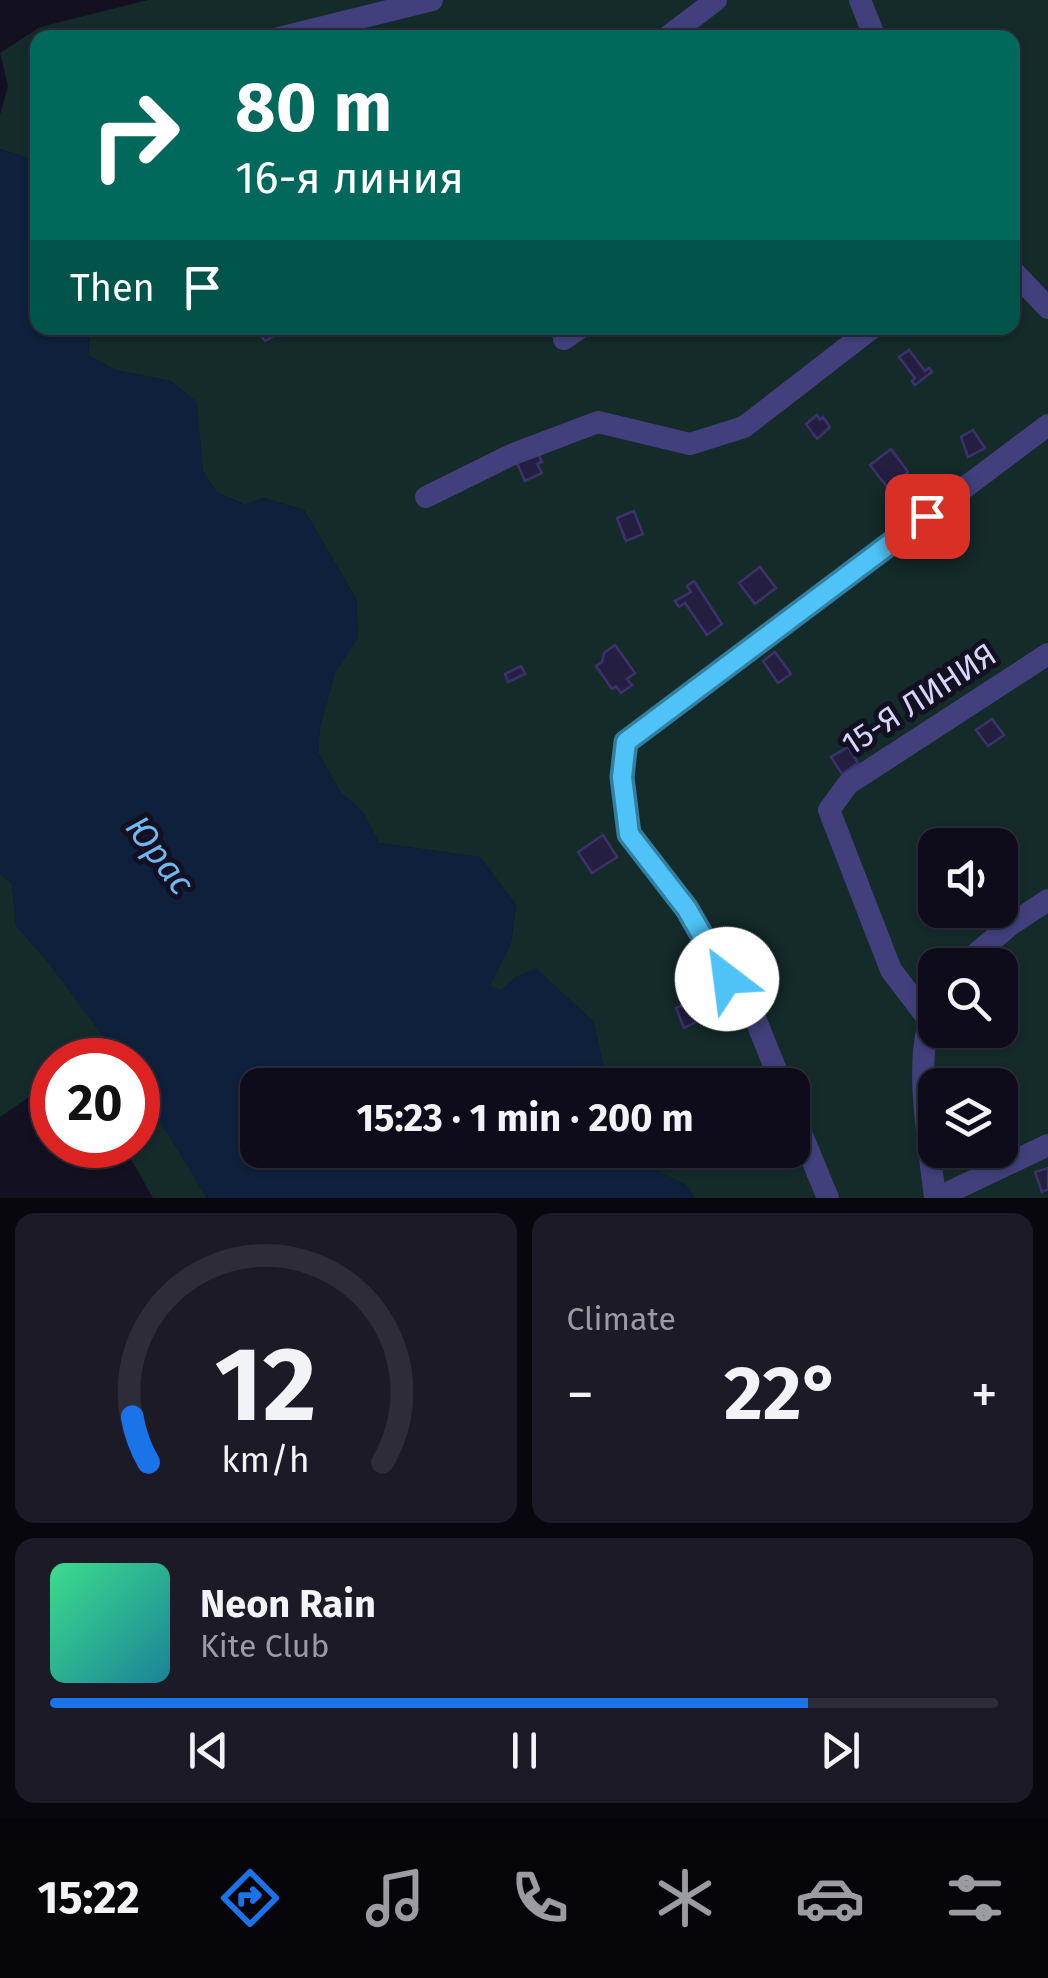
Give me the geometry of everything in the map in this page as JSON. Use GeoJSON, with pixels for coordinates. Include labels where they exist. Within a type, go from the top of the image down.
{"type":"FeatureCollection","features":[{"type":"Feature","properties":{"kind":"street"},"geometry":{"type":"LineString","coordinates":[[310,30],[432,0]]}},
{"type":"Feature","properties":{"kind":"street"},"geometry":{"type":"LineString","coordinates":[[677,30],[716,0]]}},
{"type":"Feature","properties":{"kind":"street"},"geometry":{"type":"LineString","coordinates":[[860,0],[872,30]]}},
{"type":"Feature","properties":{"kind":"street"},"geometry":{"type":"LineString","coordinates":[[1020,278],[1048,308]]}},
{"type":"Feature","properties":{"kind":"street"},"geometry":{"type":"LineString","coordinates":[[426,497],[511,455],[598,422],[690,444],[744,427],[863,335]]}},
{"type":"Feature","properties":{"kind":"street"},"geometry":{"type":"LineString","coordinates":[[775,1068],[754,1013],[727,979],[687,909],[629,834],[622,777],[626,742],[1048,426]]}},
{"type":"Feature","properties":{"kind":"street","name":"15-Я ЛИНИЯ"},"geometry":{"type":"LineString","coordinates":[[918,1000],[891,970],[829,810],[848,784],[1048,654]]}},
{"type":"Feature","properties":{"kind":"street"},"geometry":{"type":"LineString","coordinates":[[984,948],[1048,900]]}},
{"type":"Feature","properties":{"kind":"street"},"geometry":{"type":"LineString","coordinates":[[923,1048],[936,1198],[1048,1146]]}},
{"type":"Feature","properties":{"kind":"street"},"geometry":{"type":"LineString","coordinates":[[810,1154],[828,1198]]}},
{"type":"Feature","properties":{"kind":"green space"},"geometry":{"type":"Polygon","coordinates":[[[148,0],[1048,0],[1048,1198],[695,1198],[686,1185],[657,1168],[810,1168],[810,1068],[604,1068],[593,1021],[536,969],[516,977],[501,990],[489,987],[511,943],[516,905],[480,857],[379,843],[362,811],[341,793],[318,753],[320,727],[335,672],[358,637],[356,599],[304,510],[263,498],[245,505],[217,492],[203,471],[196,402],[171,381],[115,370],[88,355],[90,335],[1020,335],[1020,30],[35,30],[148,0]]]}},
{"type":"Feature","properties":{"kind":"green space"},"geometry":{"type":"Polygon","coordinates":[[[30,34],[30,159],[0,149],[0,115],[8,86],[0,53],[30,34]]]}},
{"type":"Feature","properties":{"kind":"green space"},"geometry":{"type":"Polygon","coordinates":[[[0,874],[12,884],[16,926],[105,1038],[30,1038],[30,1096],[0,1117],[0,874]]]}},
{"type":"Feature","properties":{"kind":"green space"},"geometry":{"type":"Polygon","coordinates":[[[160,1121],[207,1198],[153,1198],[136,1168],[160,1168],[160,1121]]]}},
{"type":"Feature","properties":{"kind":"water","name":"Юрас"},"geometry":{"type":"Polygon","coordinates":[[[0,149],[30,159],[30,335],[90,335],[88,355],[115,370],[171,381],[197,402],[203,471],[217,492],[244,505],[263,498],[304,510],[356,599],[358,637],[335,673],[320,727],[318,753],[341,793],[362,811],[379,843],[480,857],[516,905],[511,943],[490,986],[501,990],[516,977],[536,968],[593,1021],[604,1068],[240,1068],[240,1168],[657,1168],[686,1185],[695,1198],[207,1198],[160,1121],[160,1038],[105,1038],[16,926],[12,884],[0,874],[0,149]]]}},
{"type":"Feature","properties":{"kind":"building"},"geometry":{"type":"Polygon","coordinates":[[[909,350],[925,371],[929,368],[932,372],[915,385],[915,378],[899,357],[909,350]]]}},
{"type":"Feature","properties":{"kind":"building"},"geometry":{"type":"Polygon","coordinates":[[[817,415],[830,427],[817,439],[806,424],[817,415]]]}},
{"type":"Feature","properties":{"kind":"building"},"geometry":{"type":"Polygon","coordinates":[[[973,430],[985,448],[968,457],[961,437],[973,430]]]}},
{"type":"Feature","properties":{"kind":"building"},"geometry":{"type":"Polygon","coordinates":[[[891,449],[908,472],[888,488],[870,465],[891,449]]]}},
{"type":"Feature","properties":{"kind":"building"},"geometry":{"type":"Polygon","coordinates":[[[538,453],[542,462],[537,464],[542,473],[525,481],[517,463],[538,453]]]}},
{"type":"Feature","properties":{"kind":"building"},"geometry":{"type":"Polygon","coordinates":[[[634,511],[643,534],[626,541],[617,518],[634,511]]]}},
{"type":"Feature","properties":{"kind":"building"},"geometry":{"type":"Polygon","coordinates":[[[760,567],[776,588],[755,604],[739,583],[760,567]]]}},
{"type":"Feature","properties":{"kind":"building"},"geometry":{"type":"Polygon","coordinates":[[[694,581],[722,624],[707,635],[685,603],[679,607],[675,601],[691,592],[687,586],[694,581]]]}},
{"type":"Feature","properties":{"kind":"building"},"geometry":{"type":"Polygon","coordinates":[[[615,645],[635,673],[627,679],[632,685],[621,693],[616,686],[612,689],[596,666],[615,645]]]}},
{"type":"Feature","properties":{"kind":"building"},"geometry":{"type":"Polygon","coordinates":[[[775,652],[791,674],[778,683],[763,661],[775,652]]]}},
{"type":"Feature","properties":{"kind":"building"},"geometry":{"type":"Polygon","coordinates":[[[521,666],[525,674],[508,682],[505,674],[521,666]]]}},
{"type":"Feature","properties":{"kind":"building"},"geometry":{"type":"Polygon","coordinates":[[[992,719],[1004,735],[988,746],[976,730],[992,719]]]}},
{"type":"Feature","properties":{"kind":"building"},"geometry":{"type":"Polygon","coordinates":[[[848,747],[858,763],[842,774],[831,757],[848,747]]]}},
{"type":"Feature","properties":{"kind":"building"},"geometry":{"type":"Polygon","coordinates":[[[603,835],[617,857],[592,873],[578,852],[603,835]]]}},
{"type":"Feature","properties":{"kind":"building"},"geometry":{"type":"Polygon","coordinates":[[[714,983],[725,1007],[684,1028],[676,1008],[703,997],[700,989],[714,983]]]}},
{"type":"Feature","properties":{"kind":"building"},"geometry":{"type":"Polygon","coordinates":[[[1048,1168],[1048,1189],[1042,1192],[1035,1172],[1048,1168]]]}},
{"type":"Feature","properties":{"kind":"route"},"geometry":{"type":"LineString","coordinates":[[727,979],[687,909],[629,834],[622,777],[626,742],[927,516]]}}]}
